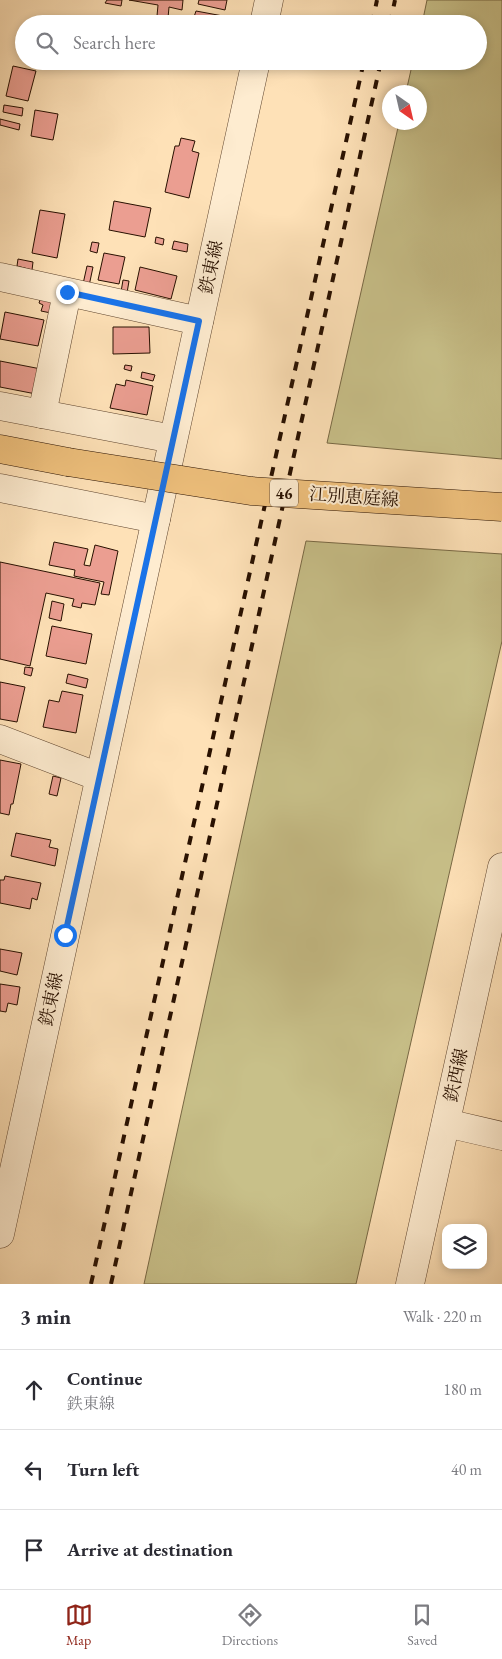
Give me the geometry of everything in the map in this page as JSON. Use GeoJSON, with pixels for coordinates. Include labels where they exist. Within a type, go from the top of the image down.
{"type":"FeatureCollection","features":[{"type":"Feature","properties":{"kind":"main road","name":"江別恵庭線"},"geometry":{"type":"LineString","coordinates":[[0,449],[68,462],[251,491],[502,507]]}},
{"type":"Feature","properties":{"kind":"street"},"geometry":{"type":"LineString","coordinates":[[266,15],[269,0]]}},
{"type":"Feature","properties":{"kind":"street","name":"鉄東線"},"geometry":{"type":"LineString","coordinates":[[0,1234],[254,70]]}},
{"type":"Feature","properties":{"kind":"street"},"geometry":{"type":"LineString","coordinates":[[0,277],[199,321]]}},
{"type":"Feature","properties":{"kind":"street"},"geometry":{"type":"LineString","coordinates":[[42,414],[67,292]]}},
{"type":"Feature","properties":{"kind":"street"},"geometry":{"type":"LineString","coordinates":[[0,406],[173,439]]}},
{"type":"Feature","properties":{"kind":"street"},"geometry":{"type":"LineString","coordinates":[[0,488],[156,518]]}},
{"type":"Feature","properties":{"kind":"street"},"geometry":{"type":"LineString","coordinates":[[0,739],[99,777]]}},
{"type":"Feature","properties":{"kind":"street","name":"鉄西線"},"geometry":{"type":"LineString","coordinates":[[410,1284],[498,900],[502,867]]}},
{"type":"Feature","properties":{"kind":"street"},"geometry":{"type":"LineString","coordinates":[[446,1123],[502,1136]]}},
{"type":"Feature","properties":{"kind":"shaded area"},"geometry":{"type":"Polygon","coordinates":[[[427,0],[502,0],[502,459],[327,443],[397,130],[427,130],[427,85],[408,85],[411,70],[487,70],[487,15],[424,15],[427,0]]]}},
{"type":"Feature","properties":{"kind":"shaded area"},"geometry":{"type":"Polygon","coordinates":[[[306,541],[502,554],[502,641],[356,1284],[144,1284],[306,541]]]}},
{"type":"Feature","properties":{"kind":"building"},"geometry":{"type":"Polygon","coordinates":[[[107,0],[122,0],[121,6],[105,3],[107,0]]]}},
{"type":"Feature","properties":{"kind":"building"},"geometry":{"type":"Polygon","coordinates":[[[129,0],[183,0],[182,10],[169,7],[168,15],[157,15],[158,5],[129,0]]]}},
{"type":"Feature","properties":{"kind":"building"},"geometry":{"type":"Polygon","coordinates":[[[199,0],[227,0],[225,10],[198,4],[199,0]]]}},
{"type":"Feature","properties":{"kind":"building"},"geometry":{"type":"Polygon","coordinates":[[[196,11],[218,15],[195,15],[196,11]]]}},
{"type":"Feature","properties":{"kind":"building"},"geometry":{"type":"Polygon","coordinates":[[[13,66],[15,66],[15,70],[36,71],[28,101],[6,96],[13,66]]]}},
{"type":"Feature","properties":{"kind":"building"},"geometry":{"type":"Polygon","coordinates":[[[4,105],[23,108],[22,116],[3,112],[4,105]]]}},
{"type":"Feature","properties":{"kind":"building"},"geometry":{"type":"Polygon","coordinates":[[[35,110],[58,114],[53,140],[31,136],[35,110]]]}},
{"type":"Feature","properties":{"kind":"building"},"geometry":{"type":"Polygon","coordinates":[[[0,119],[20,124],[19,130],[0,125],[0,119]]]}},
{"type":"Feature","properties":{"kind":"building"},"geometry":{"type":"Polygon","coordinates":[[[181,138],[195,141],[192,151],[199,153],[189,198],[165,192],[175,146],[179,146],[181,138]]]}},
{"type":"Feature","properties":{"kind":"building"},"geometry":{"type":"Polygon","coordinates":[[[114,201],[151,208],[145,237],[109,230],[114,201]]]}},
{"type":"Feature","properties":{"kind":"building"},"geometry":{"type":"Polygon","coordinates":[[[40,210],[65,214],[57,258],[32,253],[40,210]]]}},
{"type":"Feature","properties":{"kind":"building"},"geometry":{"type":"Polygon","coordinates":[[[156,237],[164,239],[163,245],[155,243],[156,237]]]}},
{"type":"Feature","properties":{"kind":"building"},"geometry":{"type":"Polygon","coordinates":[[[174,241],[188,244],[187,252],[172,249],[174,241]]]}},
{"type":"Feature","properties":{"kind":"building"},"geometry":{"type":"Polygon","coordinates":[[[92,242],[99,243],[97,253],[90,251],[92,242]]]}},
{"type":"Feature","properties":{"kind":"building"},"geometry":{"type":"Polygon","coordinates":[[[104,253],[125,257],[119,284],[98,280],[104,253]]]}},
{"type":"Feature","properties":{"kind":"building"},"geometry":{"type":"Polygon","coordinates":[[[18,259],[33,262],[32,270],[17,266],[18,259]]]}},
{"type":"Feature","properties":{"kind":"building"},"geometry":{"type":"Polygon","coordinates":[[[87,266],[93,267],[89,286],[83,284],[87,266]]]}},
{"type":"Feature","properties":{"kind":"building"},"geometry":{"type":"Polygon","coordinates":[[[140,267],[177,276],[171,299],[135,290],[140,267]]]}},
{"type":"Feature","properties":{"kind":"building"},"geometry":{"type":"Polygon","coordinates":[[[123,280],[129,281],[127,293],[121,292],[123,280]]]}},
{"type":"Feature","properties":{"kind":"building"},"geometry":{"type":"Polygon","coordinates":[[[41,297],[54,300],[51,313],[41,311],[43,305],[39,303],[41,297]]]}},
{"type":"Feature","properties":{"kind":"building"},"geometry":{"type":"Polygon","coordinates":[[[5,312],[44,320],[38,346],[0,339],[5,312]]]}},
{"type":"Feature","properties":{"kind":"building"},"geometry":{"type":"Polygon","coordinates":[[[113,327],[149,327],[150,353],[113,354],[113,327]]]}},
{"type":"Feature","properties":{"kind":"building"},"geometry":{"type":"Polygon","coordinates":[[[0,361],[41,369],[36,394],[0,387],[0,361]]]}},
{"type":"Feature","properties":{"kind":"building"},"geometry":{"type":"Polygon","coordinates":[[[125,365],[132,366],[131,371],[124,369],[125,365]]]}},
{"type":"Feature","properties":{"kind":"building"},"geometry":{"type":"Polygon","coordinates":[[[142,372],[155,375],[153,381],[141,378],[142,372]]]}},
{"type":"Feature","properties":{"kind":"building"},"geometry":{"type":"Polygon","coordinates":[[[126,380],[153,386],[147,415],[110,408],[116,384],[125,386],[126,380]]]}},
{"type":"Feature","properties":{"kind":"building"},"geometry":{"type":"Polygon","coordinates":[[[54,542],[88,549],[84,565],[90,566],[95,545],[118,551],[109,595],[101,594],[104,582],[74,576],[75,570],[49,565],[54,542]]]}},
{"type":"Feature","properties":{"kind":"building"},"geometry":{"type":"Polygon","coordinates":[[[0,562],[100,583],[95,605],[82,603],[81,608],[72,606],[74,599],[46,593],[30,666],[0,659],[0,562]]]}},
{"type":"Feature","properties":{"kind":"building"},"geometry":{"type":"Polygon","coordinates":[[[52,601],[64,604],[61,621],[49,618],[52,601]]]}},
{"type":"Feature","properties":{"kind":"building"},"geometry":{"type":"Polygon","coordinates":[[[52,626],[92,634],[86,664],[46,656],[52,626]]]}},
{"type":"Feature","properties":{"kind":"building"},"geometry":{"type":"Polygon","coordinates":[[[25,667],[33,668],[31,676],[24,674],[25,667]]]}},
{"type":"Feature","properties":{"kind":"building"},"geometry":{"type":"Polygon","coordinates":[[[68,674],[88,679],[86,688],[66,683],[68,674]]]}},
{"type":"Feature","properties":{"kind":"building"},"geometry":{"type":"Polygon","coordinates":[[[0,682],[25,687],[17,722],[0,719],[0,682]]]}},
{"type":"Feature","properties":{"kind":"building"},"geometry":{"type":"Polygon","coordinates":[[[62,691],[83,695],[76,733],[43,727],[49,700],[59,702],[62,691]]]}},
{"type":"Feature","properties":{"kind":"building"},"geometry":{"type":"Polygon","coordinates":[[[0,760],[21,764],[9,815],[0,813],[0,760]]]}},
{"type":"Feature","properties":{"kind":"building"},"geometry":{"type":"Polygon","coordinates":[[[53,776],[61,778],[57,796],[49,794],[53,776]]]}},
{"type":"Feature","properties":{"kind":"building"},"geometry":{"type":"Polygon","coordinates":[[[16,833],[51,840],[49,847],[58,849],[55,866],[11,856],[16,833]]]}},
{"type":"Feature","properties":{"kind":"building"},"geometry":{"type":"Polygon","coordinates":[[[5,876],[41,883],[37,900],[32,898],[30,909],[0,903],[0,880],[4,880],[5,876]]]}},
{"type":"Feature","properties":{"kind":"building"},"geometry":{"type":"Polygon","coordinates":[[[0,949],[22,953],[17,975],[0,971],[0,949]]]}},
{"type":"Feature","properties":{"kind":"building"},"geometry":{"type":"Polygon","coordinates":[[[0,984],[20,987],[17,1005],[8,1003],[6,1012],[0,1011],[0,984]]]}},
{"type":"Feature","properties":{"kind":"railway"},"geometry":{"type":"LineString","coordinates":[[374,15],[377,0]]}},
{"type":"Feature","properties":{"kind":"railway"},"geometry":{"type":"LineString","coordinates":[[392,15],[395,0]]}},
{"type":"Feature","properties":{"kind":"railway"},"geometry":{"type":"LineString","coordinates":[[91,1284],[362,70]]}},
{"type":"Feature","properties":{"kind":"railway"},"geometry":{"type":"LineString","coordinates":[[111,1284],[379,70]]}},
{"type":"Feature","properties":{"kind":"route"},"geometry":{"type":"LineString","coordinates":[[65,935],[199,321],[67,292]]}}]}
